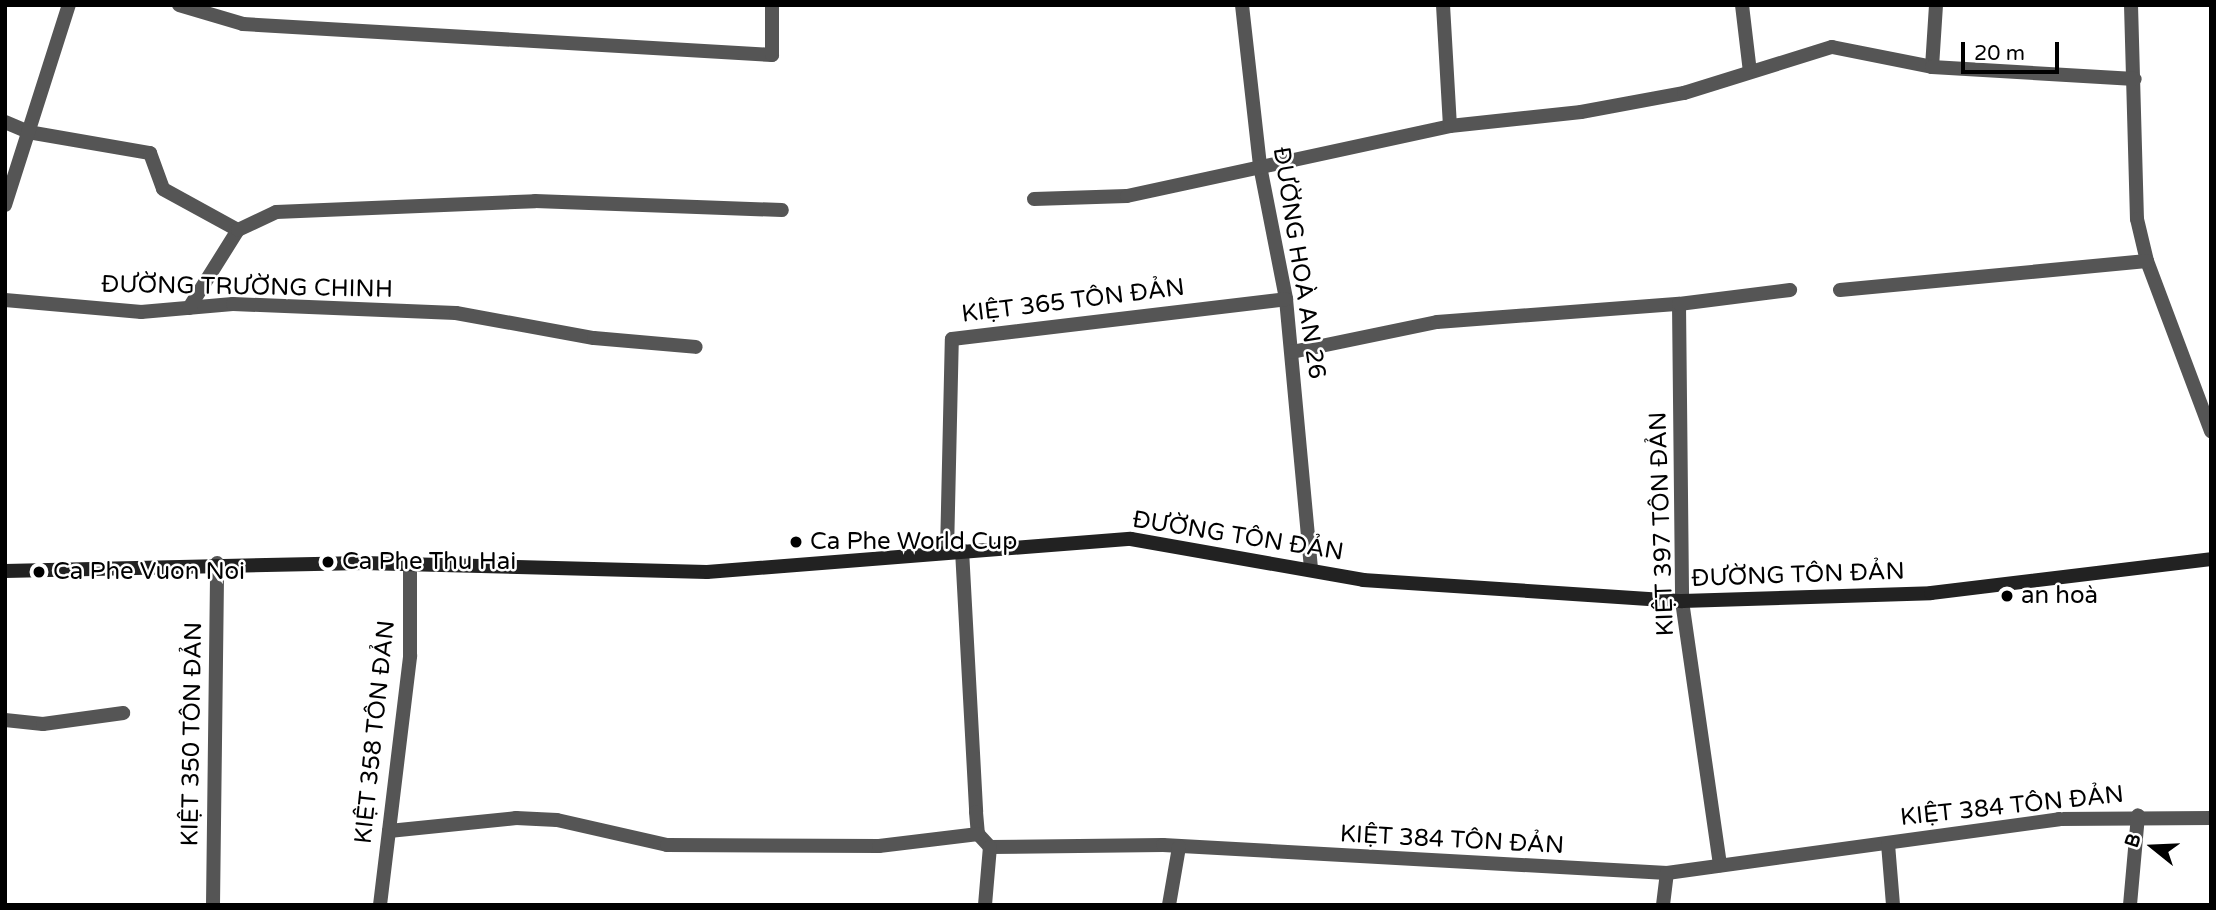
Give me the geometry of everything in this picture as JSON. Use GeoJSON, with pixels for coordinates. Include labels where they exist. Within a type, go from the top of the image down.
{"type":"FeatureCollection","features":[{"type":"Feature","properties":{"kind":"street"},"geometry":{"type":"LineString","coordinates":[[5,205],[69,5]]}},
{"type":"Feature","properties":{"kind":"street"},"geometry":{"type":"LineString","coordinates":[[179,5],[243,24],[772,55],[772,5]]}},
{"type":"Feature","properties":{"kind":"street","name":"ĐƯỜNG HOÀ AN 26"},"geometry":{"type":"LineString","coordinates":[[1242,5],[1260,166],[1286,299],[1311,570]]}},
{"type":"Feature","properties":{"kind":"street"},"geometry":{"type":"LineString","coordinates":[[1443,5],[1450,126]]}},
{"type":"Feature","properties":{"kind":"street"},"geometry":{"type":"LineString","coordinates":[[1742,5],[1750,72]]}},
{"type":"Feature","properties":{"kind":"street"},"geometry":{"type":"LineString","coordinates":[[1932,67],[1936,5]]}},
{"type":"Feature","properties":{"kind":"street"},"geometry":{"type":"LineString","coordinates":[[2131,5],[2137,219],[2147,261],[2211,431]]}},
{"type":"Feature","properties":{"kind":"street"},"geometry":{"type":"LineString","coordinates":[[1034,199],[1127,196],[1450,126],[1594,110],[1684,93],[1832,47],[1932,67],[2135,79]]}},
{"type":"Feature","properties":{"kind":"street"},"geometry":{"type":"LineString","coordinates":[[5,122],[28,132],[150,153],[163,189],[238,230]]}},
{"type":"Feature","properties":{"kind":"street"},"geometry":{"type":"LineString","coordinates":[[189,308],[238,230],[276,212],[535,201],[782,210]]}},
{"type":"Feature","properties":{"kind":"street"},"geometry":{"type":"LineString","coordinates":[[1840,290],[2147,261]]}},
{"type":"Feature","properties":{"kind":"street"},"geometry":{"type":"LineString","coordinates":[[1292,352],[1437,322],[1679,304],[1790,290]]}},
{"type":"Feature","properties":{"kind":"street","name":"KIỆT 365 TÔN ĐẢN"},"geometry":{"type":"LineString","coordinates":[[947,552],[952,339],[1286,299]]}},
{"type":"Feature","properties":{"kind":"street","name":"ĐƯỜNG TRƯỜNG CHINH"},"geometry":{"type":"LineString","coordinates":[[5,300],[141,312],[233,304],[456,313],[594,338],[696,348]]}},
{"type":"Feature","properties":{"kind":"street","name":"KIỆT 397 TÔN ĐẢN"},"geometry":{"type":"LineString","coordinates":[[1679,304],[1682,601],[1720,865]]}},
{"type":"Feature","properties":{"kind":"street","name":"ĐƯỜNG TÔN ĐẢN"},"geometry":{"type":"LineString","coordinates":[[5,571],[217,563],[410,564],[694,573],[962,550],[1131,539],[1411,585],[1682,601],[1931,593],[2211,559]]}},
{"type":"Feature","properties":{"kind":"street"},"geometry":{"type":"LineString","coordinates":[[962,550],[978,834],[990,847],[985,905]]}},
{"type":"Feature","properties":{"kind":"street","name":"KIỆT 350 TÔN ĐẢN"},"geometry":{"type":"LineString","coordinates":[[212,905],[217,563]]}},
{"type":"Feature","properties":{"kind":"street","name":"KIỆT 358 TÔN ĐẢN"},"geometry":{"type":"LineString","coordinates":[[380,905],[410,656],[410,564]]}},
{"type":"Feature","properties":{"kind":"street"},"geometry":{"type":"LineString","coordinates":[[5,720],[43,724],[123,713]]}},
{"type":"Feature","properties":{"kind":"street"},"geometry":{"type":"LineString","coordinates":[[2130,905],[2138,815]]}},
{"type":"Feature","properties":{"kind":"street","name":"KIỆT 384 TÔN ĐẢN"},"geometry":{"type":"LineString","coordinates":[[990,847],[1179,847],[1667,873],[2059,819],[2138,815],[2211,818]]}},
{"type":"Feature","properties":{"kind":"street"},"geometry":{"type":"LineString","coordinates":[[389,831],[516,818],[556,820],[667,845],[879,846],[978,834]]}},
{"type":"Feature","properties":{"kind":"street"},"geometry":{"type":"LineString","coordinates":[[1888,844],[1894,905]]}},
{"type":"Feature","properties":{"kind":"street"},"geometry":{"type":"LineString","coordinates":[[1169,905],[1179,847]]}},
{"type":"Feature","properties":{"kind":"street"},"geometry":{"type":"LineString","coordinates":[[1663,905],[1667,873]]}},
{"type":"Feature","properties":{"kind":"place","name":"Ca Phe World Cup"},"geometry":{"type":"Point","coordinates":[796,542]}},
{"type":"Feature","properties":{"kind":"place","name":"Ca Phe Thu Hai"},"geometry":{"type":"Point","coordinates":[328,562]}},
{"type":"Feature","properties":{"kind":"place","name":"Ca Phe Vuon Noi"},"geometry":{"type":"Point","coordinates":[39,572]}},
{"type":"Feature","properties":{"kind":"place","name":"an hoà"},"geometry":{"type":"Point","coordinates":[2007,596]}}]}
